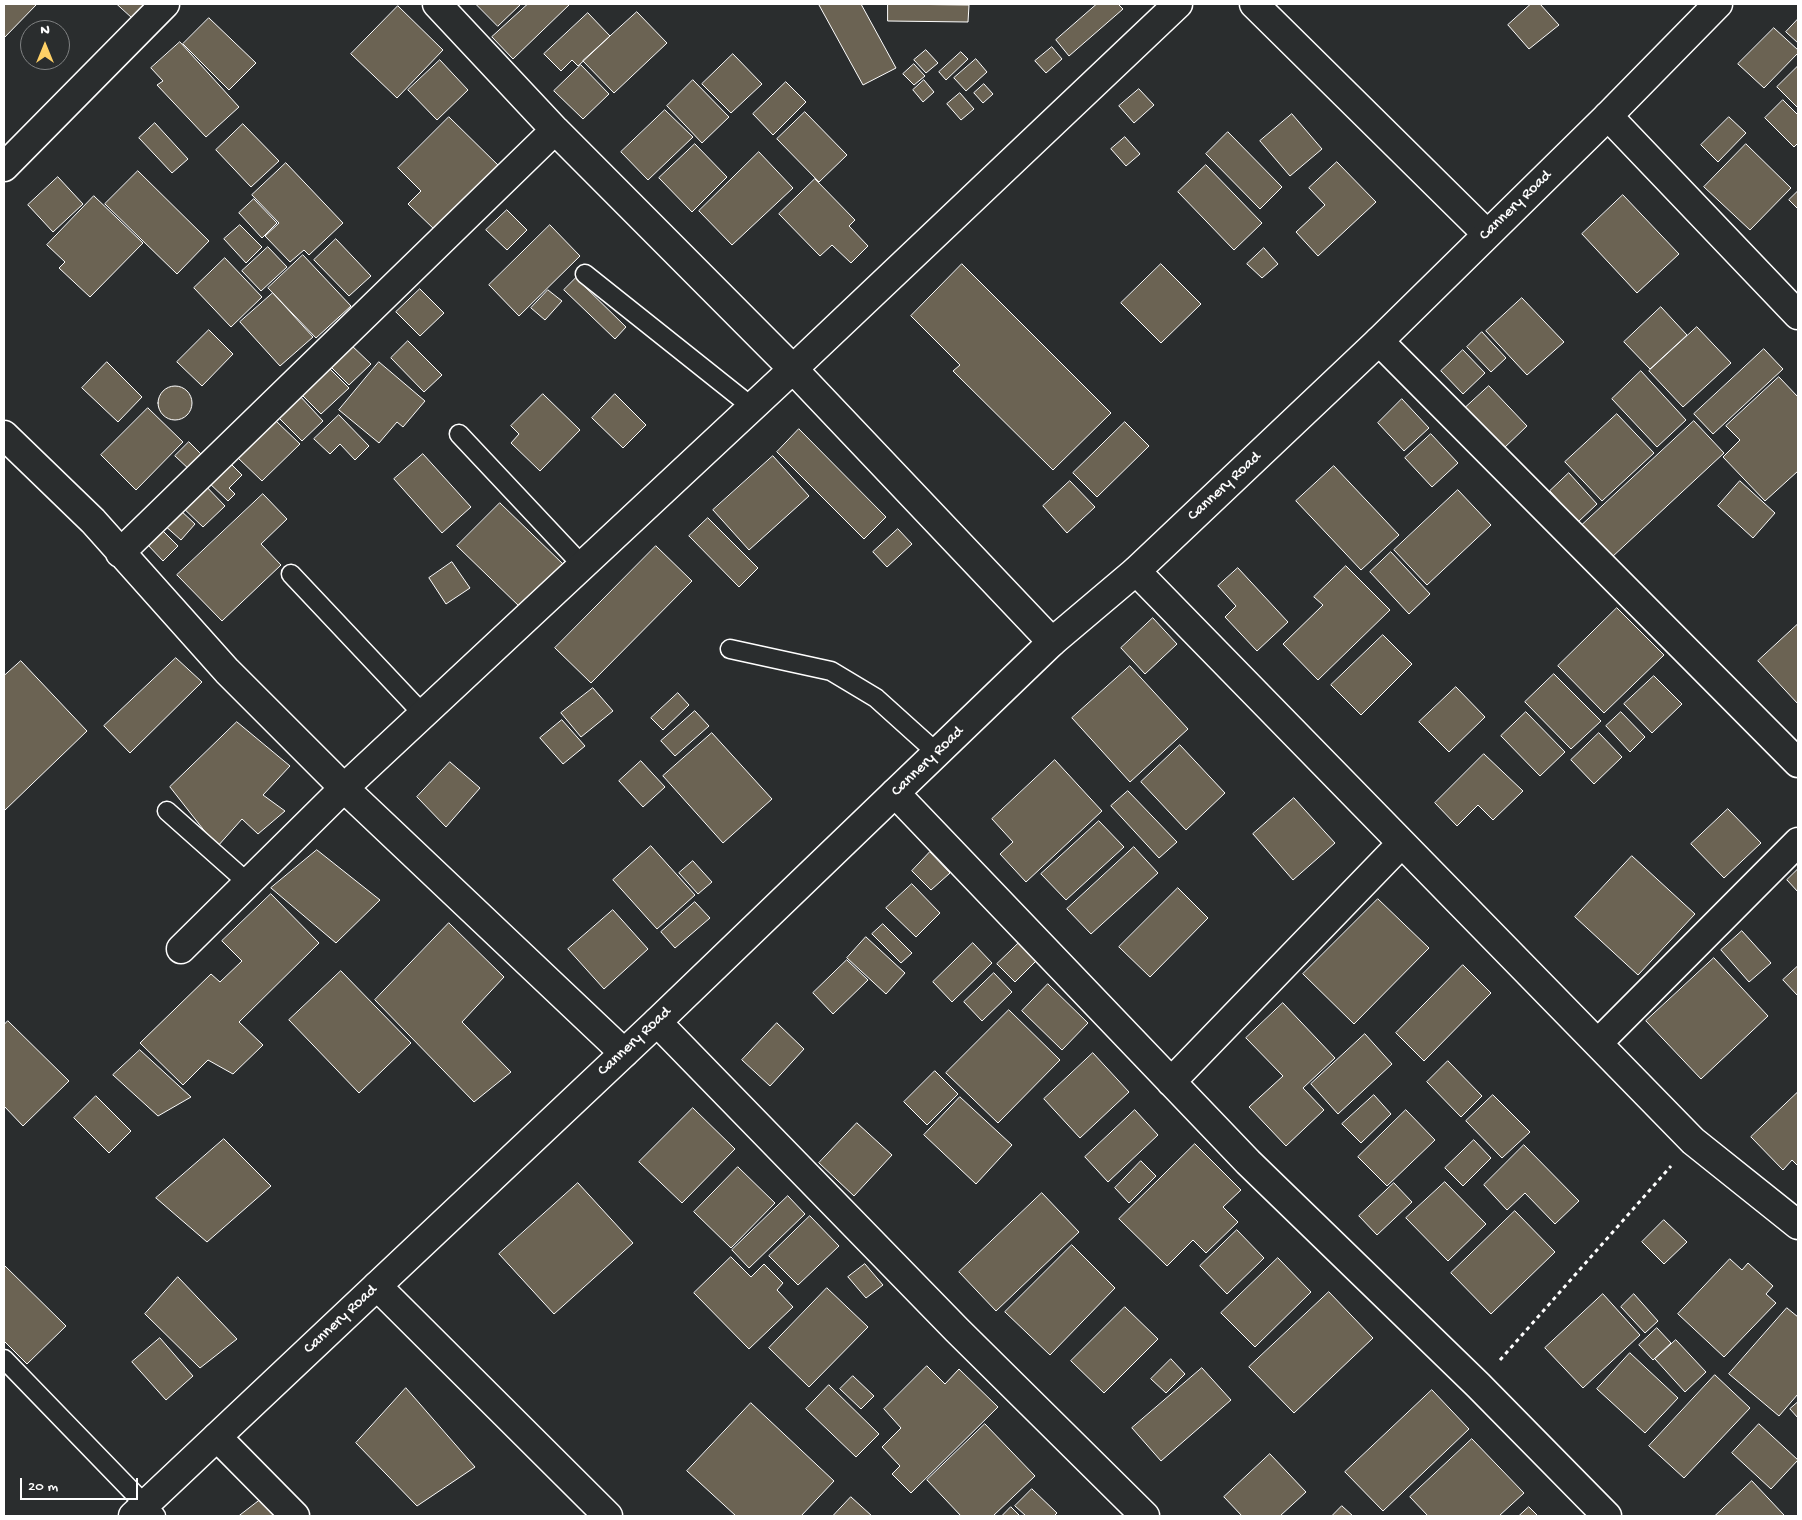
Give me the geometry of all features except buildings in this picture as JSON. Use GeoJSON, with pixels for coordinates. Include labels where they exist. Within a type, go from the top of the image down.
{"type":"FeatureCollection","features":[{"type":"Feature","properties":{"kind":"street"},"geometry":{"type":"LineString","coordinates":[[4,167],[165,4]]}},
{"type":"Feature","properties":{"kind":"street"},"geometry":{"type":"LineString","coordinates":[[437,4],[555,130],[794,369],[1052,642]]}},
{"type":"Feature","properties":{"kind":"street"},"geometry":{"type":"LineString","coordinates":[[181,949],[344,788],[794,369],[1178,4]]}},
{"type":"Feature","properties":{"kind":"street"},"geometry":{"type":"LineString","coordinates":[[1254,4],[1487,234]]}},
{"type":"Feature","properties":{"kind":"street","name":"Cannery Road"},"geometry":{"type":"LineString","coordinates":[[145,1512],[217,1437],[657,1022],[1052,642],[1136,571],[1379,341],[1608,116],[1718,4]]}},
{"type":"Feature","properties":{"kind":"street"},"geometry":{"type":"LineString","coordinates":[[1608,116],[1798,315]]}},
{"type":"Feature","properties":{"kind":"street"},"geometry":{"type":"LineString","coordinates":[[120,553],[555,130]]}},
{"type":"Feature","properties":{"kind":"street"},"geometry":{"type":"LineString","coordinates":[[1379,341],[1798,763]]}},
{"type":"Feature","properties":{"kind":"street"},"geometry":{"type":"LineString","coordinates":[[4,435],[93,521],[227,671],[344,788],[624,1052]]}},
{"type":"Feature","properties":{"kind":"street"},"geometry":{"type":"LineString","coordinates":[[1136,571],[1693,1141],[1798,1226]]}},
{"type":"Feature","properties":{"kind":"street"},"geometry":{"type":"LineString","coordinates":[[895,793],[1248,1162],[1478,1385],[1607,1516]]}},
{"type":"Feature","properties":{"kind":"street"},"geometry":{"type":"LineString","coordinates":[[1598,1043],[1798,842]]}},
{"type":"Feature","properties":{"kind":"street"},"geometry":{"type":"LineString","coordinates":[[1171,1082],[1401,844]]}},
{"type":"Feature","properties":{"kind":"street"},"geometry":{"type":"LineString","coordinates":[[657,1022],[957,1330],[1145,1516]]}},
{"type":"Feature","properties":{"kind":"street"},"geometry":{"type":"LineString","coordinates":[[377,1286],[608,1516]]}},
{"type":"Feature","properties":{"kind":"street"},"geometry":{"type":"LineString","coordinates":[[217,1437],[295,1516]]}},
{"type":"Feature","properties":{"kind":"lane"},"geometry":{"type":"LineString","coordinates":[[585,274],[752,407]]}},
{"type":"Feature","properties":{"kind":"lane"},"geometry":{"type":"LineString","coordinates":[[459,434],[583,566]]}},
{"type":"Feature","properties":{"kind":"lane"},"geometry":{"type":"LineString","coordinates":[[291,574],[423,714]]}},
{"type":"Feature","properties":{"kind":"lane"},"geometry":{"type":"LineString","coordinates":[[730,649],[831,671],[876,698],[937,753]]}},
{"type":"Feature","properties":{"kind":"lane"},"geometry":{"type":"LineString","coordinates":[[166,811],[248,883]]}},
{"type":"Feature","properties":{"kind":"lane"},"geometry":{"type":"LineString","coordinates":[[4,1358],[145,1512]]}},
{"type":"Feature","properties":{"kind":"path"},"geometry":{"type":"LineString","coordinates":[[1478,1385],[1693,1141]]}}]}
